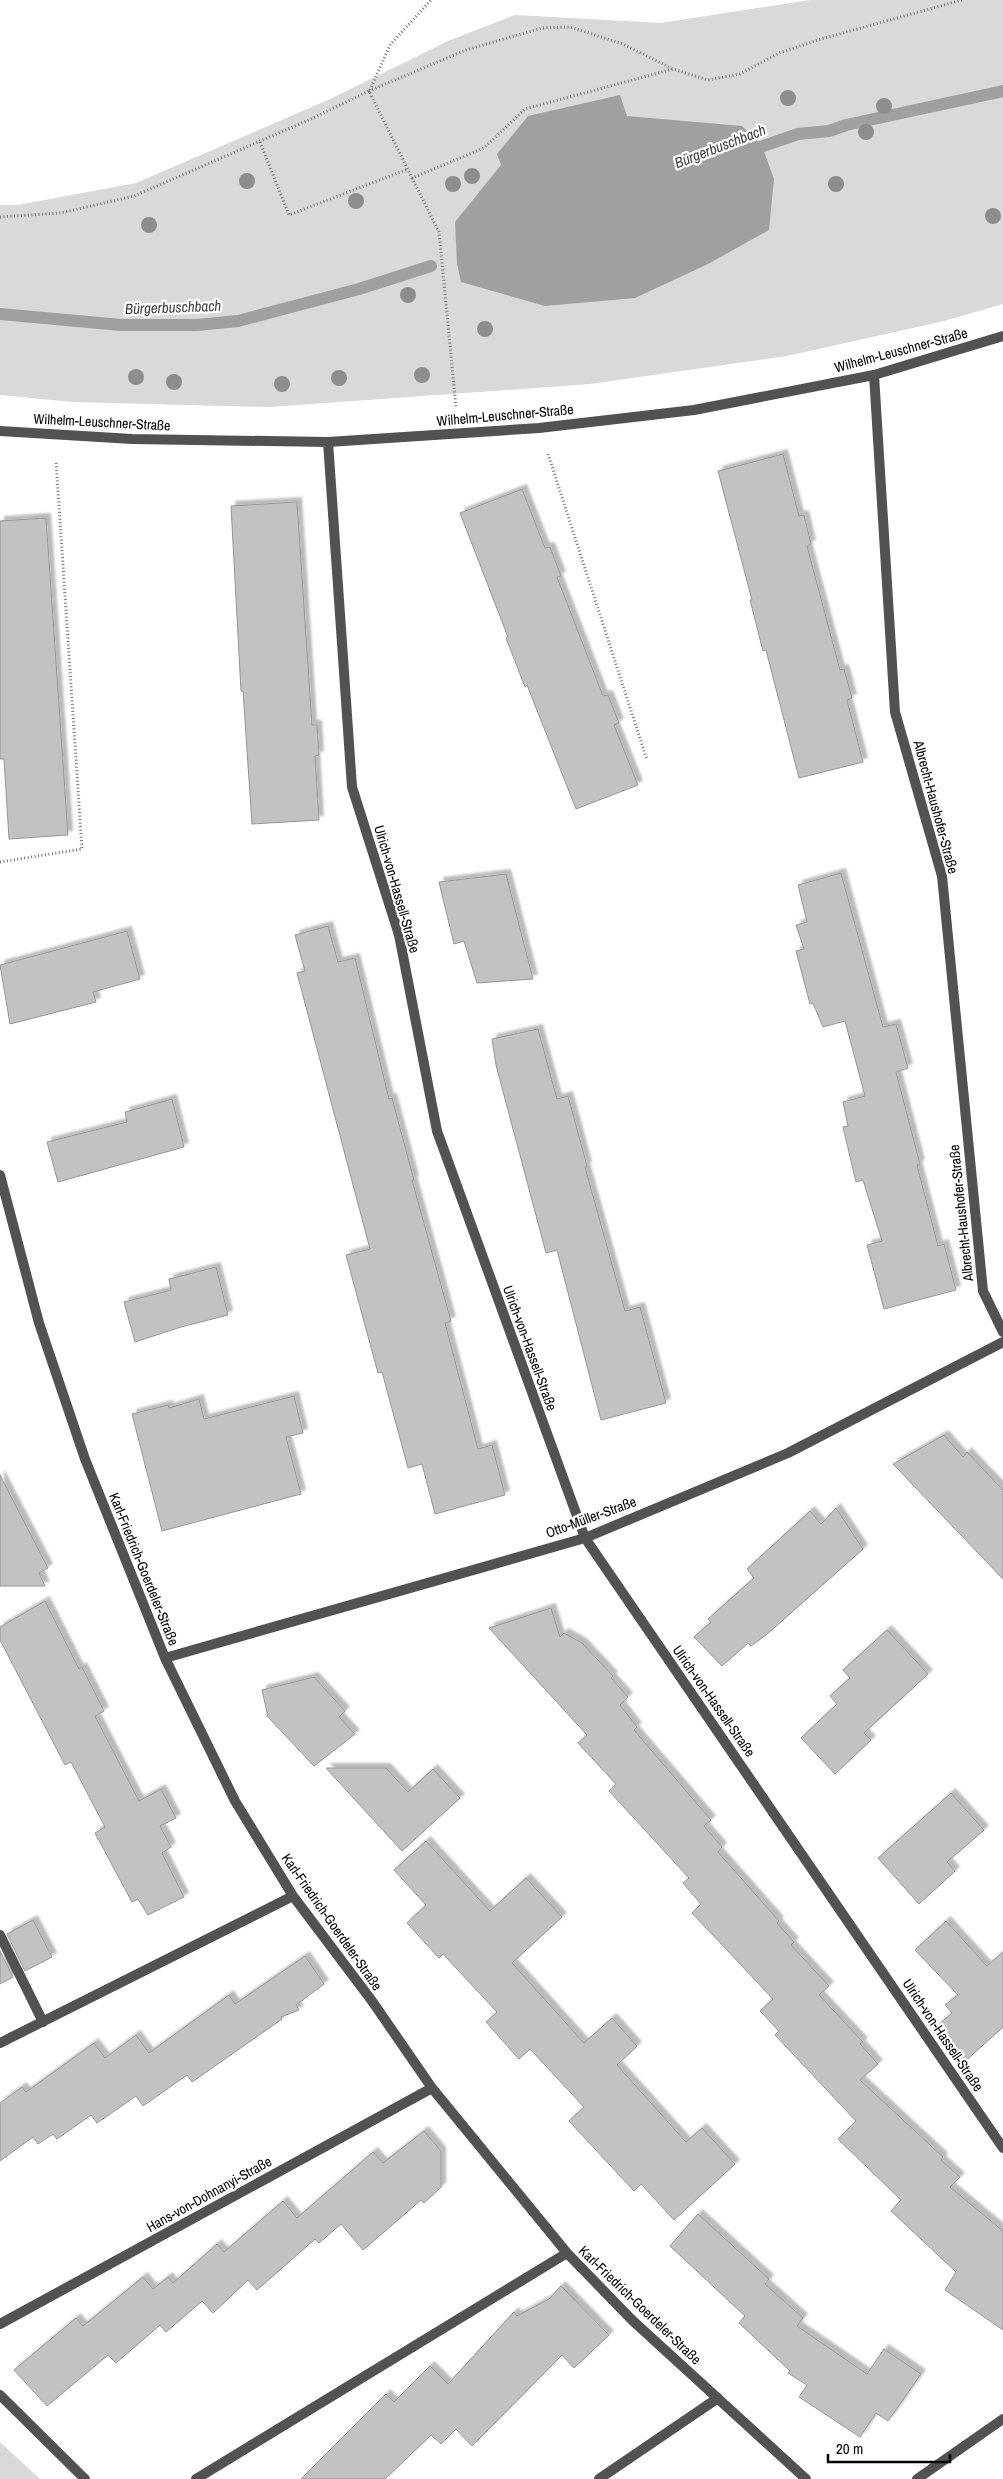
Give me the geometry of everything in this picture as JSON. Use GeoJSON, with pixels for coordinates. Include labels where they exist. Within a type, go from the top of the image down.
{"type":"FeatureCollection","features":[{"type":"Feature","properties":{"kind":"street","name":"Wilhelm-Leuschner-Straße"},"geometry":{"type":"LineString","coordinates":[[0,431],[132,439],[328,442],[539,428],[694,410],[874,375],[1003,336]]}},
{"type":"Feature","properties":{"kind":"street","name":"Albrecht-Haushofer-Straße"},"geometry":{"type":"LineString","coordinates":[[874,375],[895,712],[942,876],[983,1291],[1003,1332]]}},
{"type":"Feature","properties":{"kind":"street","name":"Ulrich-von-Hassell-Straße"},"geometry":{"type":"LineString","coordinates":[[328,442],[352,787],[399,935],[437,1132],[585,1538],[1003,2148]]}},
{"type":"Feature","properties":{"kind":"street","name":"Karl-Friedrich-Goerdeler-Straße"},"geometry":{"type":"LineString","coordinates":[[0,1175],[39,1323],[82,1450],[165,1658],[235,1801],[293,1896],[372,2001],[432,2088],[567,2253],[632,2320],[806,2479]]}},
{"type":"Feature","properties":{"kind":"street","name":"Otto-Müller-Straße"},"geometry":{"type":"LineString","coordinates":[[165,1658],[585,1538],[788,1453],[1003,1342]]}},
{"type":"Feature","properties":{"kind":"street"},"geometry":{"type":"LineString","coordinates":[[0,2043],[293,1896]]}},
{"type":"Feature","properties":{"kind":"street"},"geometry":{"type":"LineString","coordinates":[[0,1935],[43,2022]]}},
{"type":"Feature","properties":{"kind":"street","name":"Hans-von-Dohnanyi-Straße"},"geometry":{"type":"LineString","coordinates":[[0,2324],[432,2088]]}},
{"type":"Feature","properties":{"kind":"street"},"geometry":{"type":"LineString","coordinates":[[196,2479],[567,2253]]}},
{"type":"Feature","properties":{"kind":"street"},"geometry":{"type":"LineString","coordinates":[[0,2395],[85,2479]]}},
{"type":"Feature","properties":{"kind":"street"},"geometry":{"type":"LineString","coordinates":[[599,2479],[718,2398]]}},
{"type":"Feature","properties":{"kind":"street"},"geometry":{"type":"LineString","coordinates":[[917,2479],[1003,2419]]}},
{"type":"Feature","properties":{"kind":"path"},"geometry":{"type":"LineString","coordinates":[[369,91],[390,45],[431,0]]}},
{"type":"Feature","properties":{"kind":"path"},"geometry":{"type":"LineString","coordinates":[[0,218],[61,214],[134,196],[260,142],[369,91],[466,50],[542,28],[570,27],[623,44],[673,69],[708,80],[740,74],[779,53],[821,38],[962,0]]}},
{"type":"Feature","properties":{"kind":"path"},"geometry":{"type":"LineString","coordinates":[[412,178],[484,148],[525,109],[673,69]]}},
{"type":"Feature","properties":{"kind":"path"},"geometry":{"type":"LineString","coordinates":[[369,91],[439,232],[458,433]]}},
{"type":"Feature","properties":{"kind":"path"},"geometry":{"type":"LineString","coordinates":[[260,142],[289,215],[408,169]]}},
{"type":"Feature","properties":{"kind":"path"},"geometry":{"type":"LineString","coordinates":[[539,428],[647,760]]}},
{"type":"Feature","properties":{"kind":"path"},"geometry":{"type":"LineString","coordinates":[[0,862],[82,849],[56,472],[57,434]]}},
{"type":"Feature","properties":{"kind":"shaded area"},"geometry":{"type":"Polygon","coordinates":[[[810,0],[1003,0],[1003,304],[944,321],[787,356],[590,384],[269,407],[72,402],[0,395],[0,205],[18,205],[136,183],[328,100],[448,41],[515,15],[661,23],[810,0]]]}},
{"type":"Feature","properties":{"kind":"shaded area"},"geometry":{"type":"Polygon","coordinates":[[[0,2442],[40,2479],[0,2479],[0,2442]]]}},
{"type":"Feature","properties":{"kind":"water"},"geometry":{"type":"Polygon","coordinates":[[[620,95],[627,116],[742,126],[762,146],[774,179],[769,230],[708,264],[635,298],[545,306],[461,282],[457,264],[455,222],[501,165],[497,154],[528,116],[620,95]]]}},
{"type":"Feature","properties":{"kind":"building"},"geometry":{"type":"Polygon","coordinates":[[[783,454],[799,516],[804,515],[811,544],[807,546],[840,670],[844,669],[852,698],[847,700],[863,762],[799,778],[766,650],[763,651],[750,600],[752,600],[718,471],[783,454]]]}},
{"type":"Feature","properties":{"kind":"building"},"geometry":{"type":"Polygon","coordinates":[[[522,489],[545,548],[550,547],[561,576],[557,577],[603,696],[608,695],[619,723],[614,725],[638,785],[576,809],[527,685],[525,687],[506,638],[508,637],[460,513],[522,489]]]}},
{"type":"Feature","properties":{"kind":"building"},"geometry":{"type":"Polygon","coordinates":[[[297,502],[312,725],[317,725],[319,755],[315,756],[319,820],[252,824],[243,691],[241,691],[231,506],[297,502]]]}},
{"type":"Feature","properties":{"kind":"building"},"geometry":{"type":"Polygon","coordinates":[[[46,518],[68,835],[9,839],[4,759],[0,759],[0,521],[46,518]]]}},
{"type":"Feature","properties":{"kind":"building"},"geometry":{"type":"Polygon","coordinates":[[[841,873],[883,1027],[896,1024],[908,1068],[896,1072],[920,1164],[917,1165],[938,1246],[944,1244],[956,1290],[884,1309],[867,1245],[882,1241],[863,1180],[856,1182],[843,1127],[848,1126],[843,1102],[865,1096],[845,1021],[823,1027],[813,1003],[810,1004],[796,951],[804,949],[796,925],[807,922],[798,885],[841,873]]]}},
{"type":"Feature","properties":{"kind":"building"},"geometry":{"type":"Polygon","coordinates":[[[506,874],[533,979],[477,983],[464,941],[454,944],[439,882],[506,874]]]}},
{"type":"Feature","properties":{"kind":"building"},"geometry":{"type":"Polygon","coordinates":[[[328,926],[338,962],[355,958],[389,1099],[392,1098],[414,1180],[412,1180],[451,1321],[445,1323],[478,1449],[492,1445],[505,1495],[435,1514],[422,1464],[408,1468],[382,1372],[378,1373],[346,1255],[370,1249],[297,973],[305,971],[295,935],[328,926]]]}},
{"type":"Feature","properties":{"kind":"building"},"geometry":{"type":"Polygon","coordinates":[[[127,931],[140,979],[93,992],[96,1002],[10,1024],[0,965],[127,931]]]}},
{"type":"Feature","properties":{"kind":"building"},"geometry":{"type":"Polygon","coordinates":[[[538,1029],[557,1099],[568,1096],[587,1166],[585,1167],[625,1311],[640,1307],[666,1403],[601,1420],[557,1250],[546,1253],[496,1065],[492,1039],[538,1029]]]}},
{"type":"Feature","properties":{"kind":"building"},"geometry":{"type":"Polygon","coordinates":[[[172,1099],[184,1147],[58,1182],[47,1142],[127,1122],[125,1112],[172,1099]]]}},
{"type":"Feature","properties":{"kind":"building"},"geometry":{"type":"Polygon","coordinates":[[[216,1267],[228,1315],[181,1327],[135,1342],[124,1302],[171,1290],[169,1279],[216,1267]]]}},
{"type":"Feature","properties":{"kind":"building"},"geometry":{"type":"Polygon","coordinates":[[[294,1396],[303,1433],[286,1437],[301,1494],[162,1531],[132,1414],[168,1405],[169,1408],[199,1399],[204,1419],[294,1396]]]}},
{"type":"Feature","properties":{"kind":"building"},"geometry":{"type":"Polygon","coordinates":[[[944,1435],[963,1457],[967,1452],[1003,1490],[1003,1579],[893,1464],[944,1435]]]}},
{"type":"Feature","properties":{"kind":"building"},"geometry":{"type":"Polygon","coordinates":[[[0,1475],[48,1568],[39,1573],[45,1586],[0,1586],[0,1475]]]}},
{"type":"Feature","properties":{"kind":"building"},"geometry":{"type":"Polygon","coordinates":[[[836,1508],[863,1549],[766,1635],[751,1646],[748,1643],[722,1666],[694,1637],[711,1622],[708,1619],[754,1578],[747,1569],[810,1511],[821,1524],[836,1508]]]}},
{"type":"Feature","properties":{"kind":"building"},"geometry":{"type":"Polygon","coordinates":[[[45,1601],[79,1669],[82,1667],[104,1711],[95,1716],[139,1801],[161,1789],[176,1818],[160,1826],[171,1847],[162,1853],[184,1897],[148,1915],[138,1899],[132,1902],[118,1876],[95,1833],[105,1827],[71,1762],[65,1765],[0,1640],[0,1627],[45,1601]]]}},
{"type":"Feature","properties":{"kind":"building"},"geometry":{"type":"Polygon","coordinates":[[[551,1608],[560,1637],[564,1633],[582,1643],[613,1676],[611,1678],[628,1697],[620,1705],[637,1727],[634,1730],[711,1820],[704,1826],[722,1847],[718,1852],[779,1921],[777,1923],[794,1942],[791,1945],[829,1986],[819,1995],[863,2042],[860,2044],[878,2064],[860,2080],[943,2157],[941,2160],[960,2177],[950,2187],[1003,2231],[1003,2330],[945,2290],[956,2272],[891,2211],[901,2200],[838,2139],[856,2121],[775,2035],[779,2031],[760,2011],[773,1999],[692,1913],[701,1904],[683,1883],[689,1878],[609,1791],[616,1784],[578,1743],[587,1735],[489,1628],[551,1608]]]}},
{"type":"Feature","properties":{"kind":"building"},"geometry":{"type":"Polygon","coordinates":[[[887,1630],[928,1674],[864,1733],[871,1740],[835,1774],[801,1738],[837,1704],[830,1696],[850,1678],[843,1670],[887,1630]]]}},
{"type":"Feature","properties":{"kind":"building"},"geometry":{"type":"Polygon","coordinates":[[[314,1677],[345,1711],[339,1717],[355,1734],[314,1766],[268,1717],[262,1690],[314,1677]]]}},
{"type":"Feature","properties":{"kind":"building"},"geometry":{"type":"Polygon","coordinates":[[[326,1768],[386,1768],[408,1792],[433,1769],[460,1798],[402,1851],[326,1768]]]}},
{"type":"Feature","properties":{"kind":"building"},"geometry":{"type":"Polygon","coordinates":[[[951,1793],[984,1830],[947,1862],[955,1871],[919,1904],[878,1858],[951,1793]]]}},
{"type":"Feature","properties":{"kind":"building"},"geometry":{"type":"Polygon","coordinates":[[[426,1841],[490,1911],[526,1878],[562,1917],[512,1963],[584,2043],[612,2018],[637,2046],[617,2065],[686,2142],[702,2128],[735,2164],[674,2220],[641,2184],[634,2191],[569,2121],[584,2107],[530,2049],[519,2059],[486,2022],[497,2012],[443,1954],[439,1958],[407,1923],[426,1905],[394,1870],[426,1841]]]}},
{"type":"Feature","properties":{"kind":"building"},"geometry":{"type":"Polygon","coordinates":[[[33,1920],[52,1957],[25,1971],[7,1934],[33,1920]]]}},
{"type":"Feature","properties":{"kind":"building"},"geometry":{"type":"Polygon","coordinates":[[[946,1921],[987,1966],[1003,1952],[1003,2027],[962,2064],[937,2026],[952,2013],[945,2005],[958,1995],[915,1950],[946,1921]]]}},
{"type":"Feature","properties":{"kind":"building"},"geometry":{"type":"Polygon","coordinates":[[[0,1951],[13,1977],[0,1984],[0,1951]]]}},
{"type":"Feature","properties":{"kind":"building"},"geometry":{"type":"Polygon","coordinates":[[[305,1956],[324,1984],[296,2005],[299,2010],[281,2017],[282,2019],[192,2082],[187,2075],[143,2106],[136,2096],[97,2123],[91,2115],[57,2139],[53,2134],[38,2144],[33,2137],[0,2161],[0,2103],[22,2087],[26,2092],[94,2043],[105,2058],[136,2035],[149,2053],[229,1995],[235,2004],[305,1956]]]}},
{"type":"Feature","properties":{"kind":"building"},"geometry":{"type":"Polygon","coordinates":[[[424,2131],[441,2151],[441,2187],[424,2203],[421,2200],[363,2250],[341,2224],[319,2243],[315,2239],[257,2290],[248,2280],[213,2313],[202,2301],[166,2332],[160,2325],[116,2363],[108,2355],[47,2406],[14,2370],[76,2318],[83,2326],[143,2277],[153,2289],[168,2277],[173,2283],[217,2244],[224,2252],[283,2201],[297,2218],[373,2152],[383,2163],[424,2131]]]}},
{"type":"Feature","properties":{"kind":"building"},"geometry":{"type":"Polygon","coordinates":[[[698,2214],[769,2279],[765,2284],[803,2318],[797,2326],[867,2374],[884,2349],[921,2374],[888,2421],[876,2413],[860,2437],[799,2397],[807,2385],[788,2373],[790,2371],[739,2323],[745,2316],[670,2246],[698,2214]]]}},
{"type":"Feature","properties":{"kind":"building"},"geometry":{"type":"Polygon","coordinates":[[[561,2286],[609,2335],[574,2368],[562,2355],[472,2446],[456,2429],[441,2444],[431,2435],[385,2479],[301,2479],[386,2394],[394,2402],[430,2366],[448,2384],[514,2312],[517,2316],[549,2299],[561,2286]]]}},
{"type":"Feature","properties":{"kind":"waterway","name":"Bürgerbuschbach"},"geometry":{"type":"LineString","coordinates":[[746,152],[798,134],[829,131],[846,125],[1003,91]]}},
{"type":"Feature","properties":{"kind":"waterway","name":"Bürgerbuschbach"},"geometry":{"type":"LineString","coordinates":[[0,314],[121,325],[197,325],[238,321],[359,289],[431,266]]}}]}
